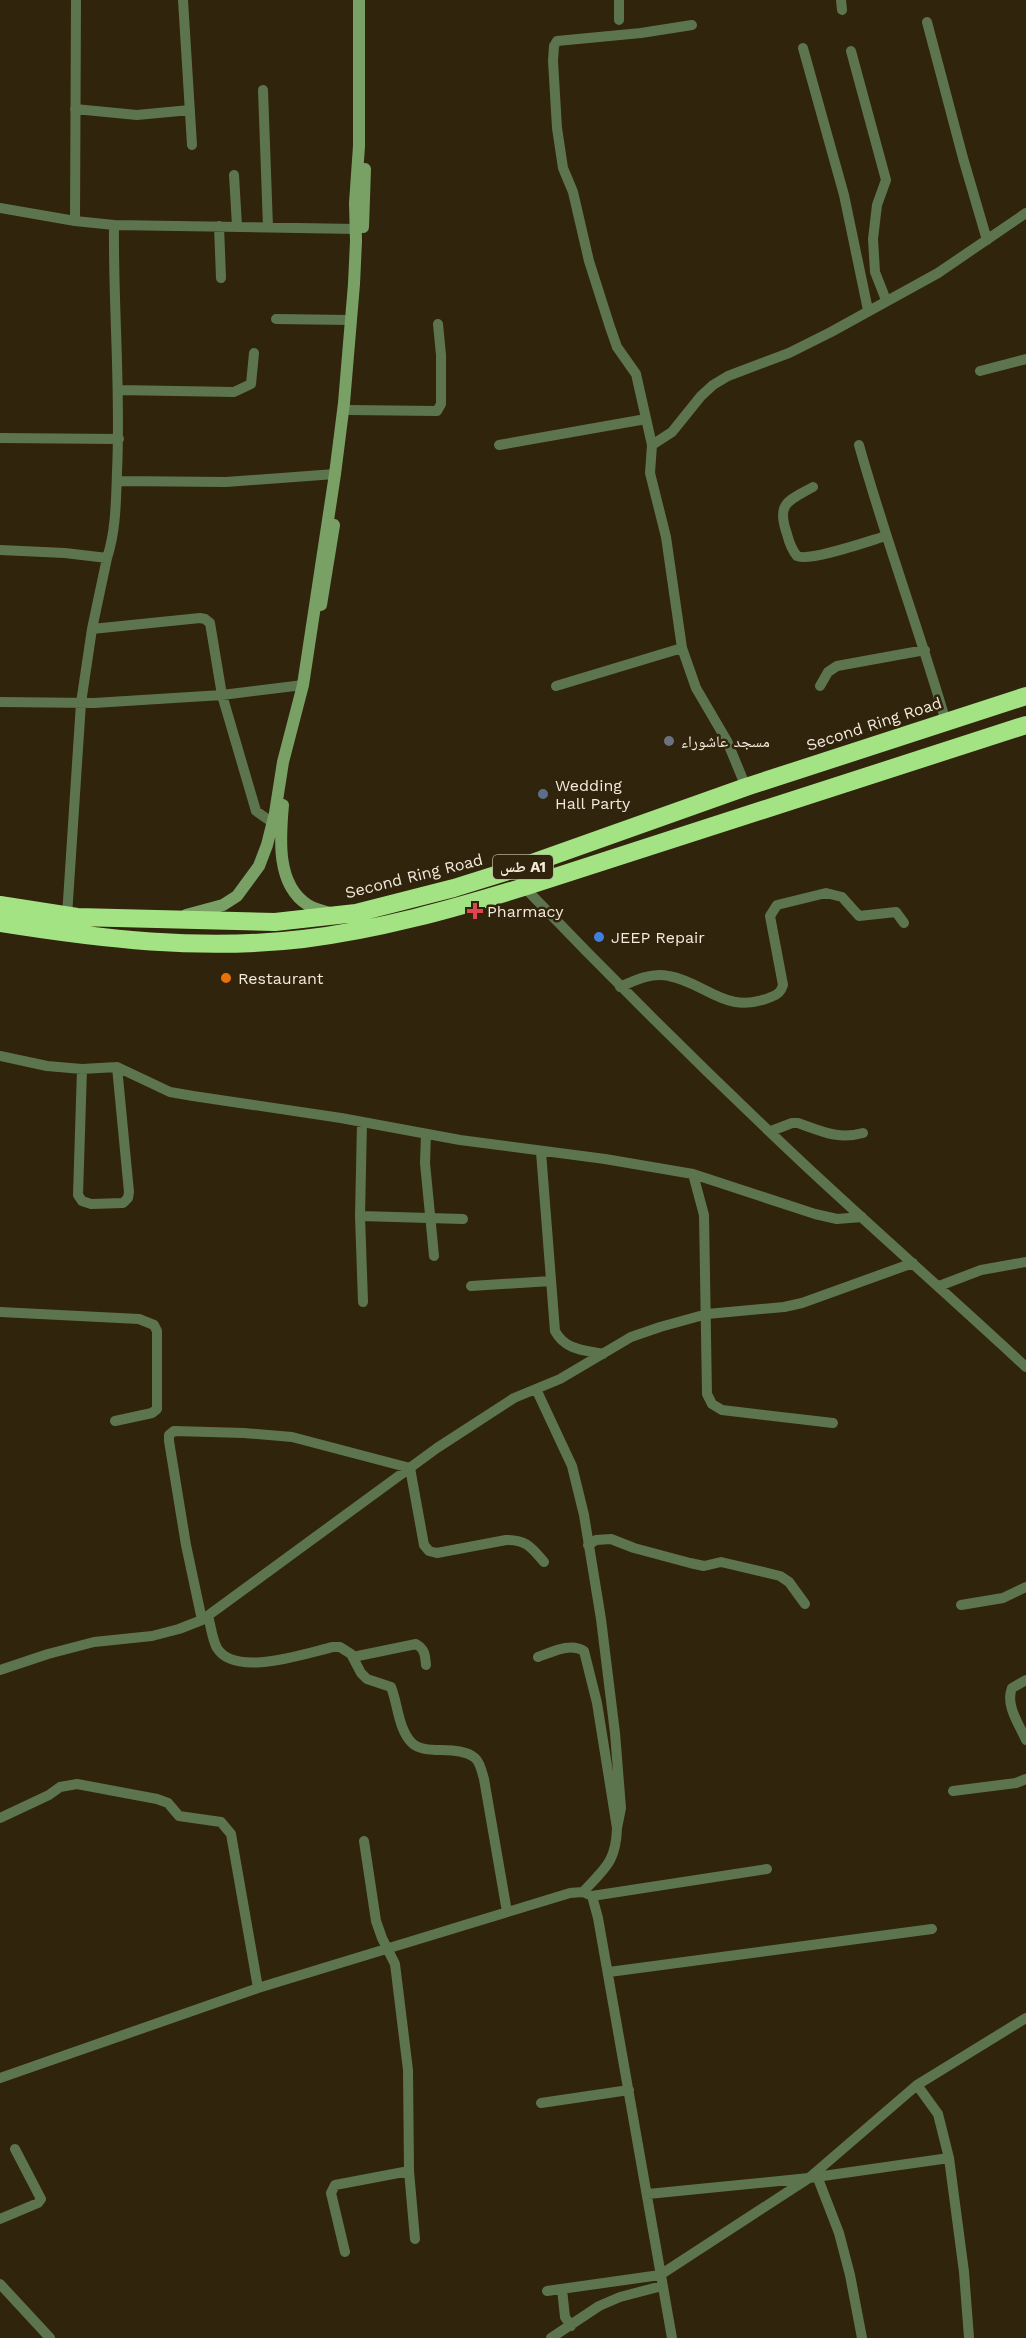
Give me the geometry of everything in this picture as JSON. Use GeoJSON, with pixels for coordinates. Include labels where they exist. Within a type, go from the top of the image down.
{"type":"FeatureCollection","features":[{"type":"Feature","properties":{"kind":"highway","name":"Second Ring Road"},"geometry":{"type":"LineString","coordinates":[[0,905],[67,916],[275,922],[337,915],[401,903],[518,868],[746,787],[1026,696]]}},
{"type":"Feature","properties":{"kind":"highway"},"geometry":{"type":"LineString","coordinates":[[946,722],[987,719],[991,724],[990,729],[984,735],[965,745]]}},
{"type":"Feature","properties":{"kind":"highway","name":"طس A1"},"geometry":{"type":"LineString","coordinates":[[0,923],[70,935],[148,942],[220,944],[277,941],[336,934],[404,920],[524,887],[1026,726]]}},
{"type":"Feature","properties":{"kind":"street"},"geometry":{"type":"LineString","coordinates":[[75,221],[76,0]]}},
{"type":"Feature","properties":{"kind":"street"},"geometry":{"type":"LineString","coordinates":[[183,0],[192,145]]}},
{"type":"Feature","properties":{"kind":"street"},"geometry":{"type":"LineString","coordinates":[[156,919],[191,914],[223,905],[237,896],[259,866],[273,823],[284,762],[303,685],[344,403],[356,229],[355,203],[359,146],[359,0]]}},
{"type":"Feature","properties":{"kind":"street"},"geometry":{"type":"LineString","coordinates":[[337,915],[308,905],[289,886],[283,867],[282,813],[286,779],[312,660],[329,562],[358,328],[365,191],[363,0]]}},
{"type":"Feature","properties":{"kind":"street"},"geometry":{"type":"LineString","coordinates":[[619,0],[619,20]]}},
{"type":"Feature","properties":{"kind":"street"},"geometry":{"type":"LineString","coordinates":[[927,21],[987,240]]}},
{"type":"Feature","properties":{"kind":"street"},"geometry":{"type":"LineString","coordinates":[[692,25],[641,33],[557,40],[554,46],[557,128],[562,168],[573,192],[589,261],[610,327],[617,347],[636,374],[652,445],[650,473],[666,537],[682,648],[696,688],[727,741],[746,787]]}},
{"type":"Feature","properties":{"kind":"street"},"geometry":{"type":"LineString","coordinates":[[803,48],[844,195],[868,310]]}},
{"type":"Feature","properties":{"kind":"street"},"geometry":{"type":"LineString","coordinates":[[851,51],[886,180],[877,206],[873,239],[875,272],[886,300]]}},
{"type":"Feature","properties":{"kind":"street"},"geometry":{"type":"LineString","coordinates":[[263,90],[268,227]]}},
{"type":"Feature","properties":{"kind":"street"},"geometry":{"type":"LineString","coordinates":[[75,109],[136,115],[190,110]]}},
{"type":"Feature","properties":{"kind":"street"},"geometry":{"type":"LineString","coordinates":[[234,175],[237,226]]}},
{"type":"Feature","properties":{"kind":"street"},"geometry":{"type":"LineString","coordinates":[[0,208],[114,225],[356,229]]}},
{"type":"Feature","properties":{"kind":"street"},"geometry":{"type":"LineString","coordinates":[[652,445],[672,432],[701,396],[713,385],[728,376],[789,353],[831,332],[938,273],[1026,213]]}},
{"type":"Feature","properties":{"kind":"street"},"geometry":{"type":"LineString","coordinates":[[67,916],[81,703],[92,628],[112,533],[117,481],[119,439],[114,225]]}},
{"type":"Feature","properties":{"kind":"street"},"geometry":{"type":"LineString","coordinates":[[219,226],[221,278]]}},
{"type":"Feature","properties":{"kind":"street"},"geometry":{"type":"LineString","coordinates":[[276,320],[351,320]]}},
{"type":"Feature","properties":{"kind":"street"},"geometry":{"type":"LineString","coordinates":[[349,410],[437,411],[441,404],[441,355],[438,324]]}},
{"type":"Feature","properties":{"kind":"street"},"geometry":{"type":"LineString","coordinates":[[118,390],[234,393],[251,384],[254,352]]}},
{"type":"Feature","properties":{"kind":"street"},"geometry":{"type":"LineString","coordinates":[[980,371],[1026,360]]}},
{"type":"Feature","properties":{"kind":"street"},"geometry":{"type":"LineString","coordinates":[[499,445],[646,418]]}},
{"type":"Feature","properties":{"kind":"street"},"geometry":{"type":"LineString","coordinates":[[0,438],[119,439]]}},
{"type":"Feature","properties":{"kind":"street"},"geometry":{"type":"LineString","coordinates":[[859,445],[946,722]]}},
{"type":"Feature","properties":{"kind":"street"},"geometry":{"type":"LineString","coordinates":[[117,481],[226,482],[334,474]]}},
{"type":"Feature","properties":{"kind":"street"},"geometry":{"type":"LineString","coordinates":[[813,487],[790,500],[782,510],[782,522],[797,556],[802,559],[816,556],[886,536]]}},
{"type":"Feature","properties":{"kind":"street"},"geometry":{"type":"LineString","coordinates":[[0,550],[65,553],[107,558]]}},
{"type":"Feature","properties":{"kind":"street"},"geometry":{"type":"LineString","coordinates":[[92,628],[206,619],[212,630],[222,695],[256,811],[273,823]]}},
{"type":"Feature","properties":{"kind":"street"},"geometry":{"type":"LineString","coordinates":[[556,686],[682,648]]}},
{"type":"Feature","properties":{"kind":"street"},"geometry":{"type":"LineString","coordinates":[[820,686],[828,672],[837,666],[925,650]]}},
{"type":"Feature","properties":{"kind":"street"},"geometry":{"type":"LineString","coordinates":[[0,702],[81,703],[222,695],[303,685]]}},
{"type":"Feature","properties":{"kind":"street"},"geometry":{"type":"LineString","coordinates":[[524,887],[620,987],[862,1217],[1026,1367]]}},
{"type":"Feature","properties":{"kind":"street"},"geometry":{"type":"LineString","coordinates":[[620,987],[638,978],[667,975],[686,981],[718,999],[755,1002],[777,995],[782,991],[783,985],[770,916],[777,905],[788,901],[833,894],[842,897],[859,916],[896,912],[904,923]]}},
{"type":"Feature","properties":{"kind":"street"},"geometry":{"type":"LineString","coordinates":[[0,1056],[47,1066],[82,1069],[117,1067],[170,1092],[426,1134],[693,1174],[815,1215],[837,1219],[862,1217]]}},
{"type":"Feature","properties":{"kind":"street"},"geometry":{"type":"LineString","coordinates":[[82,1069],[78,1195],[82,1201],[91,1204],[123,1203],[128,1198],[129,1192],[117,1067]]}},
{"type":"Feature","properties":{"kind":"street"},"geometry":{"type":"LineString","coordinates":[[363,1122],[360,1216],[363,1302]]}},
{"type":"Feature","properties":{"kind":"street"},"geometry":{"type":"LineString","coordinates":[[771,1131],[798,1123],[832,1136],[851,1137],[863,1133]]}},
{"type":"Feature","properties":{"kind":"street"},"geometry":{"type":"LineString","coordinates":[[426,1134],[425,1163],[434,1256]]}},
{"type":"Feature","properties":{"kind":"street"},"geometry":{"type":"LineString","coordinates":[[541,1152],[555,1331],[560,1340],[570,1347],[603,1354]]}},
{"type":"Feature","properties":{"kind":"street"},"geometry":{"type":"LineString","coordinates":[[693,1174],[704,1215],[707,1394],[712,1404],[722,1410],[834,1423]]}},
{"type":"Feature","properties":{"kind":"street"},"geometry":{"type":"LineString","coordinates":[[360,1216],[463,1219]]}},
{"type":"Feature","properties":{"kind":"street"},"geometry":{"type":"LineString","coordinates":[[939,1286],[981,1270],[1026,1262]]}},
{"type":"Feature","properties":{"kind":"street"},"geometry":{"type":"LineString","coordinates":[[0,1670],[94,1642],[152,1636],[179,1629],[205,1618],[410,1468],[498,1407],[560,1379],[631,1337],[686,1318],[802,1303],[913,1263]]}},
{"type":"Feature","properties":{"kind":"street"},"geometry":{"type":"LineString","coordinates":[[471,1286],[551,1281]]}},
{"type":"Feature","properties":{"kind":"street"},"geometry":{"type":"LineString","coordinates":[[0,1312],[139,1320],[154,1325],[157,1331],[157,1409],[152,1413],[115,1421]]}},
{"type":"Feature","properties":{"kind":"street"},"geometry":{"type":"LineString","coordinates":[[537,1389],[572,1466],[584,1515],[601,1619],[615,1733],[621,1808],[616,1846],[612,1858],[588,1894],[609,1972],[672,2338]]}},
{"type":"Feature","properties":{"kind":"street"},"geometry":{"type":"LineString","coordinates":[[410,1468],[292,1437],[174,1431],[169,1435],[186,1545],[205,1618],[218,1650],[240,1663],[256,1664],[333,1647],[346,1650],[353,1657],[361,1673],[368,1679],[391,1687],[401,1723],[411,1743],[418,1747],[461,1752],[474,1757],[479,1763],[484,1779],[507,1912]]}},
{"type":"Feature","properties":{"kind":"street"},"geometry":{"type":"LineString","coordinates":[[410,1468],[424,1545],[429,1551],[437,1552],[517,1540],[528,1543],[544,1562]]}},
{"type":"Feature","properties":{"kind":"street"},"geometry":{"type":"LineString","coordinates":[[588,1545],[604,1538],[612,1539],[690,1563],[704,1566],[721,1562],[780,1576],[789,1582],[805,1604]]}},
{"type":"Feature","properties":{"kind":"street"},"geometry":{"type":"LineString","coordinates":[[962,1605],[1004,1598],[1026,1587]]}},
{"type":"Feature","properties":{"kind":"street"},"geometry":{"type":"LineString","coordinates":[[353,1657],[416,1644],[422,1647],[425,1653],[426,1665]]}},
{"type":"Feature","properties":{"kind":"street"},"geometry":{"type":"LineString","coordinates":[[538,1657],[571,1647],[579,1647],[584,1651],[597,1703],[617,1828]]}},
{"type":"Feature","properties":{"kind":"street"},"geometry":{"type":"LineString","coordinates":[[1026,1680],[1012,1688],[1010,1694],[1013,1713],[1026,1740]]}},
{"type":"Feature","properties":{"kind":"street"},"geometry":{"type":"LineString","coordinates":[[953,1791],[1026,1779]]}},
{"type":"Feature","properties":{"kind":"street"},"geometry":{"type":"LineString","coordinates":[[0,1818],[49,1795],[60,1787],[76,1784],[157,1799],[168,1803],[179,1816],[221,1822],[231,1834],[258,1988]]}},
{"type":"Feature","properties":{"kind":"street"},"geometry":{"type":"LineString","coordinates":[[364,1841],[376,1921],[395,1964],[408,2070],[409,2171],[415,2239]]}},
{"type":"Feature","properties":{"kind":"street"},"geometry":{"type":"LineString","coordinates":[[0,2078],[258,1988],[570,1893],[588,1894],[767,1869]]}},
{"type":"Feature","properties":{"kind":"street"},"geometry":{"type":"LineString","coordinates":[[609,1972],[932,1929]]}},
{"type":"Feature","properties":{"kind":"street"},"geometry":{"type":"LineString","coordinates":[[551,2338],[599,2306],[661,2281],[813,2177],[917,2085],[1026,2018]]}},
{"type":"Feature","properties":{"kind":"street"},"geometry":{"type":"LineString","coordinates":[[917,2085],[938,2114],[949,2158],[959,2228],[969,2338]]}},
{"type":"Feature","properties":{"kind":"street"},"geometry":{"type":"LineString","coordinates":[[541,2103],[629,2090]]}},
{"type":"Feature","properties":{"kind":"street"},"geometry":{"type":"LineString","coordinates":[[0,2219],[38,2203],[42,2199],[15,2149]]}},
{"type":"Feature","properties":{"kind":"street"},"geometry":{"type":"LineString","coordinates":[[648,2194],[813,2177],[949,2158]]}},
{"type":"Feature","properties":{"kind":"street"},"geometry":{"type":"LineString","coordinates":[[345,2252],[331,2193],[334,2185],[409,2171]]}},
{"type":"Feature","properties":{"kind":"street"},"geometry":{"type":"LineString","coordinates":[[813,2177],[839,2233],[862,2338]]}},
{"type":"Feature","properties":{"kind":"street"},"geometry":{"type":"LineString","coordinates":[[547,2291],[661,2281]]}},
{"type":"Feature","properties":{"kind":"street"},"geometry":{"type":"LineString","coordinates":[[0,2284],[50,2338]]}},
{"type":"Feature","properties":{"kind":"street"},"geometry":{"type":"LineString","coordinates":[[562,2289],[565,2317],[571,2326]]}},
{"type":"Feature","properties":{"kind":"place","name":"مسجد عاشوراء"},"geometry":{"type":"Point","coordinates":[669,741]}},
{"type":"Feature","properties":{"kind":"place","name":"Wedding Hall Party"},"geometry":{"type":"Point","coordinates":[543,794]}},
{"type":"Feature","properties":{"kind":"place","name":"Pharmacy"},"geometry":{"type":"Point","coordinates":[475,911]}},
{"type":"Feature","properties":{"kind":"place","name":"JEEP Repair"},"geometry":{"type":"Point","coordinates":[599,937]}},
{"type":"Feature","properties":{"kind":"place","name":"Restaurant"},"geometry":{"type":"Point","coordinates":[226,978]}}]}
